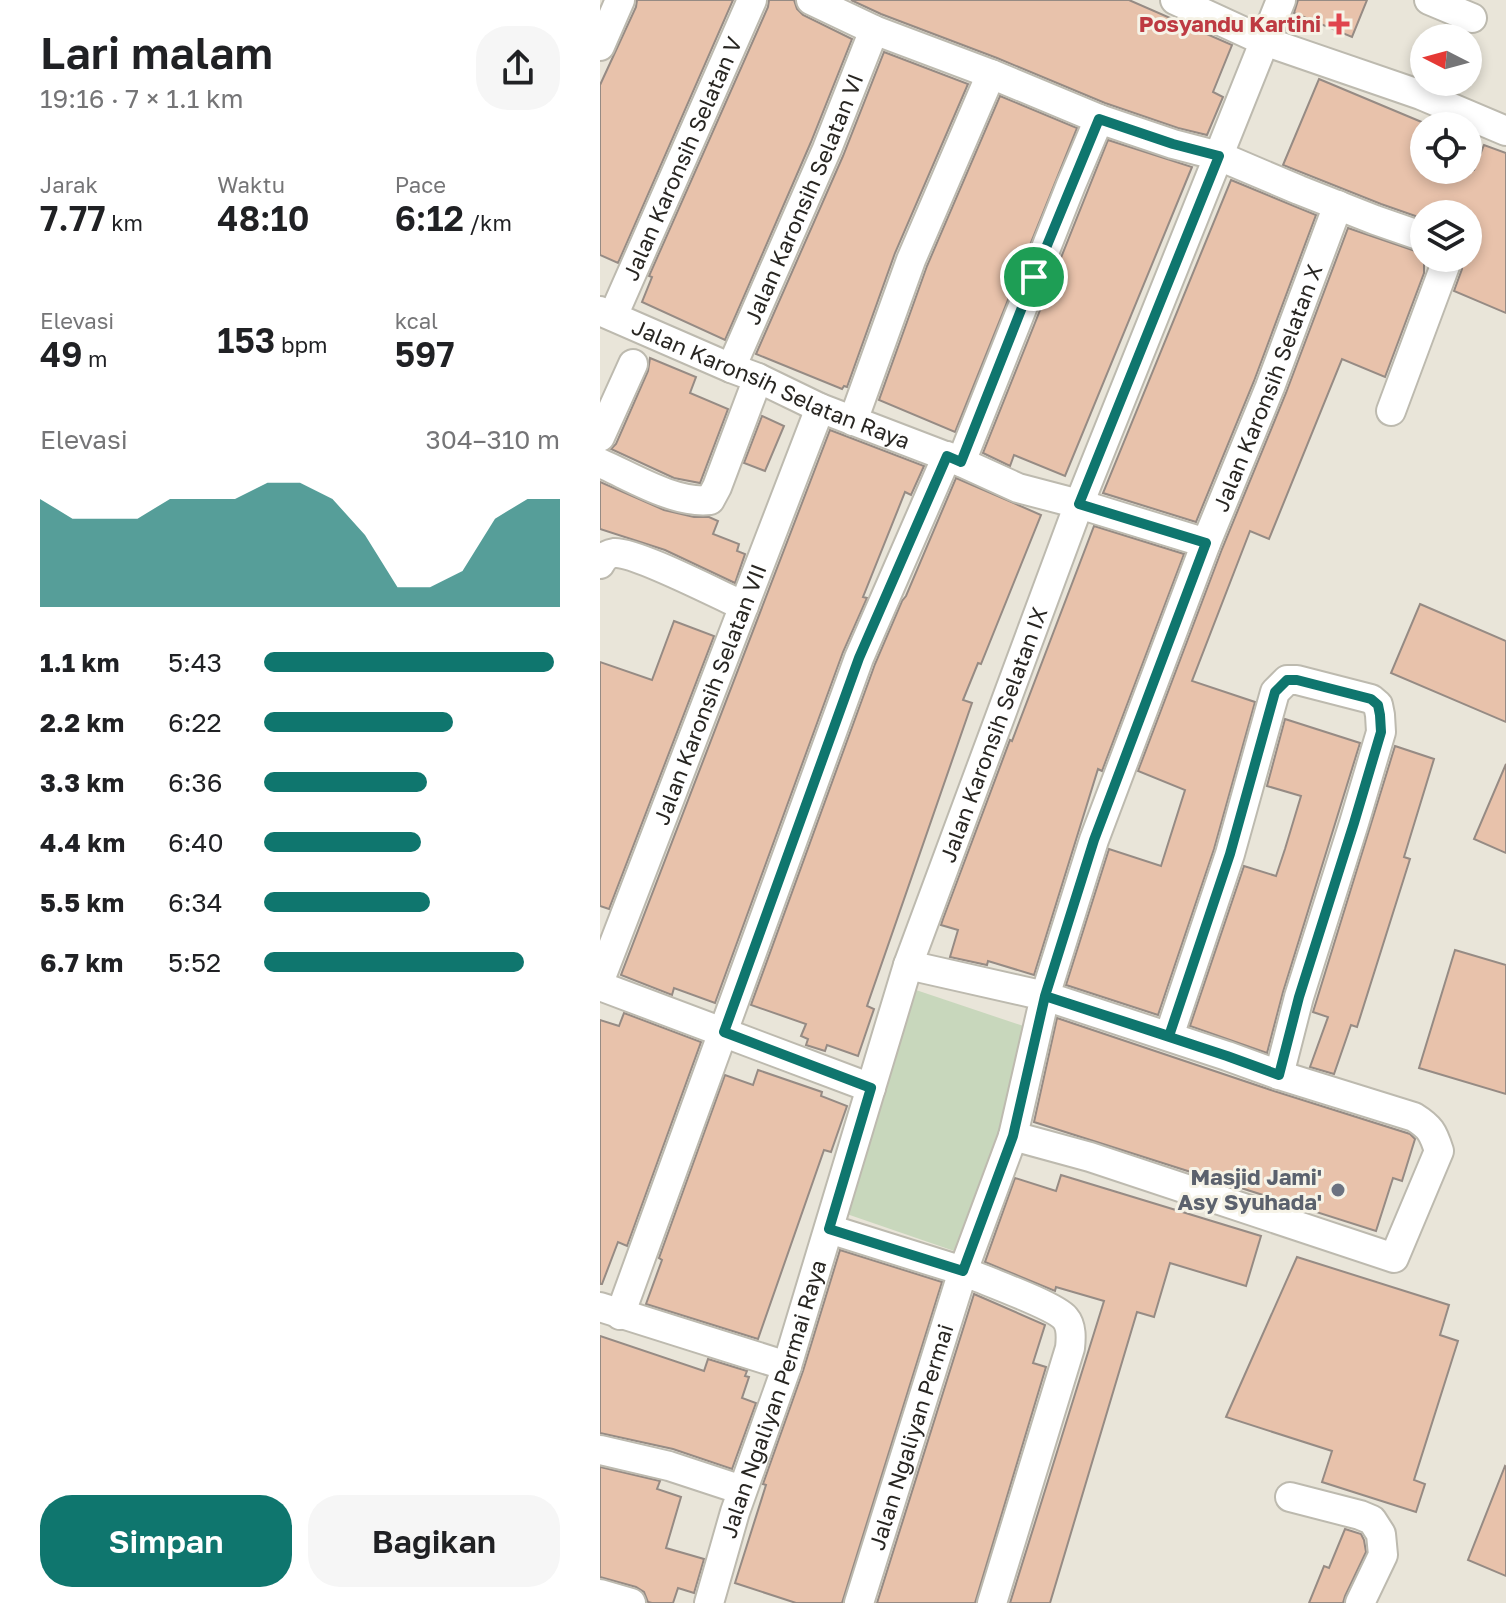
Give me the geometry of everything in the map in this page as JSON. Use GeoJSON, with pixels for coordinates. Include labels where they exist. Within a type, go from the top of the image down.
{"type":"FeatureCollection","features":[{"type":"Feature","properties":{"kind":"street"},"geometry":{"type":"LineString","coordinates":[[600,46],[620,0]]}},
{"type":"Feature","properties":{"kind":"street","name":"Jalan Karonsih Selatan V"},"geometry":{"type":"LineString","coordinates":[[607,313],[752,0]]}},
{"type":"Feature","properties":{"kind":"street"},"geometry":{"type":"LineString","coordinates":[[811,0],[874,30],[1099,119],[1219,156],[1410,232]]}},
{"type":"Feature","properties":{"kind":"street"},"geometry":{"type":"LineString","coordinates":[[1175,0],[1264,41],[1421,95],[1506,131]]}},
{"type":"Feature","properties":{"kind":"street"},"geometry":{"type":"LineString","coordinates":[[1079,504],[1281,0]]}},
{"type":"Feature","properties":{"kind":"street"},"geometry":{"type":"LineString","coordinates":[[1429,0],[1472,18]]}},
{"type":"Feature","properties":{"kind":"street","name":"Jalan Karonsih Selatan VI"},"geometry":{"type":"LineString","coordinates":[[731,368],[827,149],[874,30]]}},
{"type":"Feature","properties":{"kind":"street"},"geometry":{"type":"LineString","coordinates":[[853,421],[911,260],[991,74]]}},
{"type":"Feature","properties":{"kind":"street"},"geometry":{"type":"LineString","coordinates":[[787,1366],[610,1311],[724,1032],[859,658],[954,459],[1099,119]]}},
{"type":"Feature","properties":{"kind":"street","name":"Jalan Karonsih Selatan X"},"geometry":{"type":"LineString","coordinates":[[1045,996],[1094,840],[1338,205]]}},
{"type":"Feature","properties":{"kind":"street"},"geometry":{"type":"LineString","coordinates":[[1391,411],[1443,272]]}},
{"type":"Feature","properties":{"kind":"street","name":"Jalan Karonsih Selatan Raya"},"geometry":{"type":"LineString","coordinates":[[607,313],[820,408],[954,459],[1018,488],[1206,543]]}},
{"type":"Feature","properties":{"kind":"street"},"geometry":{"type":"LineString","coordinates":[[600,437],[633,364]]}},
{"type":"Feature","properties":{"kind":"street"},"geometry":{"type":"LineString","coordinates":[[600,463],[680,499],[695,502],[710,500],[758,378]]}},
{"type":"Feature","properties":{"kind":"street","name":"Jalan Karonsih Selatan VII"},"geometry":{"type":"LineString","coordinates":[[600,980],[820,408]]}},
{"type":"Feature","properties":{"kind":"street","name":"Jalan Karonsih Selatan IX"},"geometry":{"type":"LineString","coordinates":[[908,965],[1079,504]]}},
{"type":"Feature","properties":{"kind":"street"},"geometry":{"type":"LineString","coordinates":[[600,564],[611,553],[621,554],[645,561],[744,606]]}},
{"type":"Feature","properties":{"kind":"street"},"geometry":{"type":"LineString","coordinates":[[1169,1036],[1230,854],[1275,692],[1287,680],[1297,680],[1371,699],[1378,705],[1381,732],[1299,997],[1279,1075]]}},
{"type":"Feature","properties":{"kind":"street"},"geometry":{"type":"LineString","coordinates":[[908,965],[1045,996],[1414,1117],[1433,1133],[1439,1151],[1394,1258],[1090,1157],[1013,1136]]}},
{"type":"Feature","properties":{"kind":"street","name":"Jalan Ngaliyan Permai Raya"},"geometry":{"type":"LineString","coordinates":[[709,1603],[742,1490],[787,1366],[908,965]]}},
{"type":"Feature","properties":{"kind":"street"},"geometry":{"type":"LineString","coordinates":[[600,986],[871,1088]]}},
{"type":"Feature","properties":{"kind":"street","name":"Jalan Ngaliyan Permai"},"geometry":{"type":"LineString","coordinates":[[859,1603],[963,1271],[1013,1136],[1045,996]]}},
{"type":"Feature","properties":{"kind":"street"},"geometry":{"type":"LineString","coordinates":[[829,1229],[963,1271],[1051,1308],[1067,1319],[1071,1333],[1070,1348],[992,1603]]}},
{"type":"Feature","properties":{"kind":"street"},"geometry":{"type":"LineString","coordinates":[[600,1450],[669,1466],[742,1490]]}},
{"type":"Feature","properties":{"kind":"street"},"geometry":{"type":"LineString","coordinates":[[1290,1497],[1372,1520],[1381,1534],[1383,1555],[1360,1603]]}},
{"type":"Feature","properties":{"kind":"street"},"geometry":{"type":"LineString","coordinates":[[600,1594],[631,1603]]}},
{"type":"Feature","properties":{"kind":"green space"},"geometry":{"type":"Polygon","coordinates":[[[916,990],[1035,1030],[960,1253],[841,1212],[916,990]]]}},
{"type":"Feature","properties":{"kind":"building"},"geometry":{"type":"Polygon","coordinates":[[[637,0],[733,0],[618,263],[600,255],[600,85],[637,0]]]}},
{"type":"Feature","properties":{"kind":"building"},"geometry":{"type":"Polygon","coordinates":[[[769,0],[794,0],[803,15],[852,39],[725,340],[642,302],[652,277],[649,276],[769,0]]]}},
{"type":"Feature","properties":{"kind":"building"},"geometry":{"type":"Polygon","coordinates":[[[851,0],[1129,0],[1232,45],[1213,92],[1223,97],[1207,135],[1178,128],[1105,103],[851,0]]]}},
{"type":"Feature","properties":{"kind":"building","name":"Posyandu Kartini"},"geometry":{"type":"Polygon","coordinates":[[[1298,0],[1367,0],[1352,37],[1294,13],[1298,0]]]}},
{"type":"Feature","properties":{"kind":"building"},"geometry":{"type":"Polygon","coordinates":[[[884,52],[968,84],[895,253],[847,387],[842,389],[756,354],[843,156],[884,52]]]}},
{"type":"Feature","properties":{"kind":"building"},"geometry":{"type":"Polygon","coordinates":[[[1319,79],[1410,117],[1410,184],[1482,184],[1484,145],[1506,153],[1506,313],[1454,291],[1461,272],[1482,272],[1482,200],[1410,200],[1410,214],[1283,165],[1319,79]]]}},
{"type":"Feature","properties":{"kind":"building"},"geometry":{"type":"Polygon","coordinates":[[[1000,96],[1077,128],[955,432],[879,400],[927,266],[1000,96]]]}},
{"type":"Feature","properties":{"kind":"building"},"geometry":{"type":"Polygon","coordinates":[[[1108,140],[1192,167],[1065,476],[1014,455],[1010,466],[983,453],[1108,140]]]}},
{"type":"Feature","properties":{"kind":"building"},"geometry":{"type":"Polygon","coordinates":[[[1231,180],[1316,215],[1254,381],[1196,522],[1103,493],[1231,180]]]}},
{"type":"Feature","properties":{"kind":"building"},"geometry":{"type":"Polygon","coordinates":[[[1348,228],[1410,249],[1410,272],[1424,273],[1385,377],[1342,359],[1269,539],[1250,531],[1192,681],[1255,702],[1214,849],[1158,1015],[1066,985],[1109,849],[1161,866],[1185,790],[1138,771],[1222,549],[1286,393],[1348,228]]]}},
{"type":"Feature","properties":{"kind":"building"},"geometry":{"type":"Polygon","coordinates":[[[650,358],[696,377],[690,393],[728,409],[700,483],[674,478],[611,449],[648,371],[650,358]]]}},
{"type":"Feature","properties":{"kind":"building"},"geometry":{"type":"Polygon","coordinates":[[[762,416],[784,426],[765,471],[744,463],[762,416]]]}},
{"type":"Feature","properties":{"kind":"building"},"geometry":{"type":"Polygon","coordinates":[[[830,430],[924,466],[911,495],[905,492],[863,597],[867,598],[843,652],[715,1003],[674,988],[672,995],[621,975],[830,430]]]}},
{"type":"Feature","properties":{"kind":"building"},"geometry":{"type":"Polygon","coordinates":[[[956,478],[1041,515],[981,664],[978,663],[963,700],[972,703],[867,1006],[874,1009],[858,1056],[827,1045],[825,1051],[806,1045],[808,1039],[801,1036],[806,1024],[751,1005],[875,664],[956,478]]]}},
{"type":"Feature","properties":{"kind":"building"},"geometry":{"type":"Polygon","coordinates":[[[600,482],[664,510],[718,521],[713,534],[739,544],[737,551],[745,554],[735,583],[665,550],[600,529],[600,482]]]}},
{"type":"Feature","properties":{"kind":"building"},"geometry":{"type":"Polygon","coordinates":[[[1094,526],[1184,554],[1102,771],[1098,769],[1034,975],[988,961],[987,965],[950,957],[958,930],[941,925],[943,919],[1094,526]]]}},
{"type":"Feature","properties":{"kind":"building"},"geometry":{"type":"Polygon","coordinates":[[[1420,604],[1506,641],[1506,722],[1391,673],[1420,604]]]}},
{"type":"Feature","properties":{"kind":"building"},"geometry":{"type":"Polygon","coordinates":[[[674,621],[714,636],[609,909],[600,906],[600,662],[652,680],[674,621]]]}},
{"type":"Feature","properties":{"kind":"building"},"geometry":{"type":"Polygon","coordinates":[[[1285,719],[1360,743],[1267,1053],[1190,1026],[1244,866],[1276,876],[1285,849],[1301,796],[1267,786],[1285,719]]]}},
{"type":"Feature","properties":{"kind":"building"},"geometry":{"type":"Polygon","coordinates":[[[1395,746],[1434,759],[1404,857],[1410,859],[1357,1027],[1351,1025],[1334,1074],[1310,1067],[1328,1017],[1313,1012],[1395,746]]]}},
{"type":"Feature","properties":{"kind":"building"},"geometry":{"type":"Polygon","coordinates":[[[1506,764],[1506,853],[1474,839],[1506,764]]]}},
{"type":"Feature","properties":{"kind":"building"},"geometry":{"type":"Polygon","coordinates":[[[1455,950],[1506,965],[1506,1094],[1419,1068],[1455,950]]]}},
{"type":"Feature","properties":{"kind":"building"},"geometry":{"type":"Polygon","coordinates":[[[624,1013],[701,1042],[627,1246],[618,1242],[600,1284],[600,1020],[619,1026],[624,1013]]]}},
{"type":"Feature","properties":{"kind":"building"},"geometry":{"type":"Polygon","coordinates":[[[1057,1018],[1410,1134],[1415,1139],[1402,1181],[1393,1178],[1376,1231],[1034,1122],[1057,1018]]]}},
{"type":"Feature","properties":{"kind":"building"},"geometry":{"type":"Polygon","coordinates":[[[758,1070],[822,1092],[821,1096],[847,1106],[831,1152],[824,1150],[758,1339],[646,1304],[662,1260],[659,1258],[725,1075],[753,1085],[758,1070]]]}},
{"type":"Feature","properties":{"kind":"building"},"geometry":{"type":"Polygon","coordinates":[[[1061,1175],[1261,1236],[1246,1286],[1170,1263],[1154,1317],[1137,1312],[1050,1603],[1010,1603],[1104,1301],[1056,1287],[1055,1291],[985,1262],[1015,1178],[1056,1191],[1061,1175]]]}},
{"type":"Feature","properties":{"kind":"building"},"geometry":{"type":"Polygon","coordinates":[[[840,1250],[942,1282],[842,1603],[796,1603],[735,1583],[766,1485],[763,1484],[803,1371],[840,1250]]]}},
{"type":"Feature","properties":{"kind":"building"},"geometry":{"type":"Polygon","coordinates":[[[1297,1257],[1449,1305],[1440,1335],[1458,1341],[1414,1480],[1425,1484],[1416,1512],[1322,1482],[1332,1451],[1226,1417],[1297,1257]]]}},
{"type":"Feature","properties":{"kind":"building"},"geometry":{"type":"Polygon","coordinates":[[[974,1294],[1045,1325],[1033,1363],[1046,1367],[975,1603],[877,1603],[974,1294]]]}},
{"type":"Feature","properties":{"kind":"building"},"geometry":{"type":"Polygon","coordinates":[[[600,1336],[704,1371],[708,1359],[747,1371],[745,1376],[749,1377],[742,1398],[756,1403],[732,1469],[673,1449],[600,1433],[600,1336]]]}},
{"type":"Feature","properties":{"kind":"building"},"geometry":{"type":"Polygon","coordinates":[[[600,1467],[660,1481],[657,1489],[681,1497],[666,1548],[704,1559],[694,1593],[678,1588],[673,1603],[652,1603],[636,1587],[600,1577],[600,1467]]]}},
{"type":"Feature","properties":{"kind":"building"},"geometry":{"type":"Polygon","coordinates":[[[1506,1467],[1506,1576],[1468,1560],[1506,1467]]]}},
{"type":"Feature","properties":{"kind":"building"},"geometry":{"type":"Polygon","coordinates":[[[1345,1529],[1361,1534],[1366,1552],[1343,1603],[1309,1603],[1324,1566],[1329,1568],[1345,1529]]]}},
{"type":"Feature","properties":{"kind":"place","name":"Posyandu Kartini"},"geometry":{"type":"Point","coordinates":[1339,24]}},
{"type":"Feature","properties":{"kind":"place","name":"Masjid Jami' Asy Syuhada'"},"geometry":{"type":"Point","coordinates":[1338,1190]}},
{"type":"Feature","properties":{"kind":"route"},"geometry":{"type":"LineString","coordinates":[[1034,277],[961,462],[947,456],[859,658],[724,1032],[871,1088],[829,1229],[963,1271],[1013,1136],[1045,996],[1279,1075],[1299,997],[1381,732],[1378,705],[1371,699],[1297,680],[1287,680],[1278,687],[1230,854],[1169,1036],[1045,996],[1094,840],[1206,543],[1079,504],[1219,156],[1099,119],[1034,277]]}}]}
